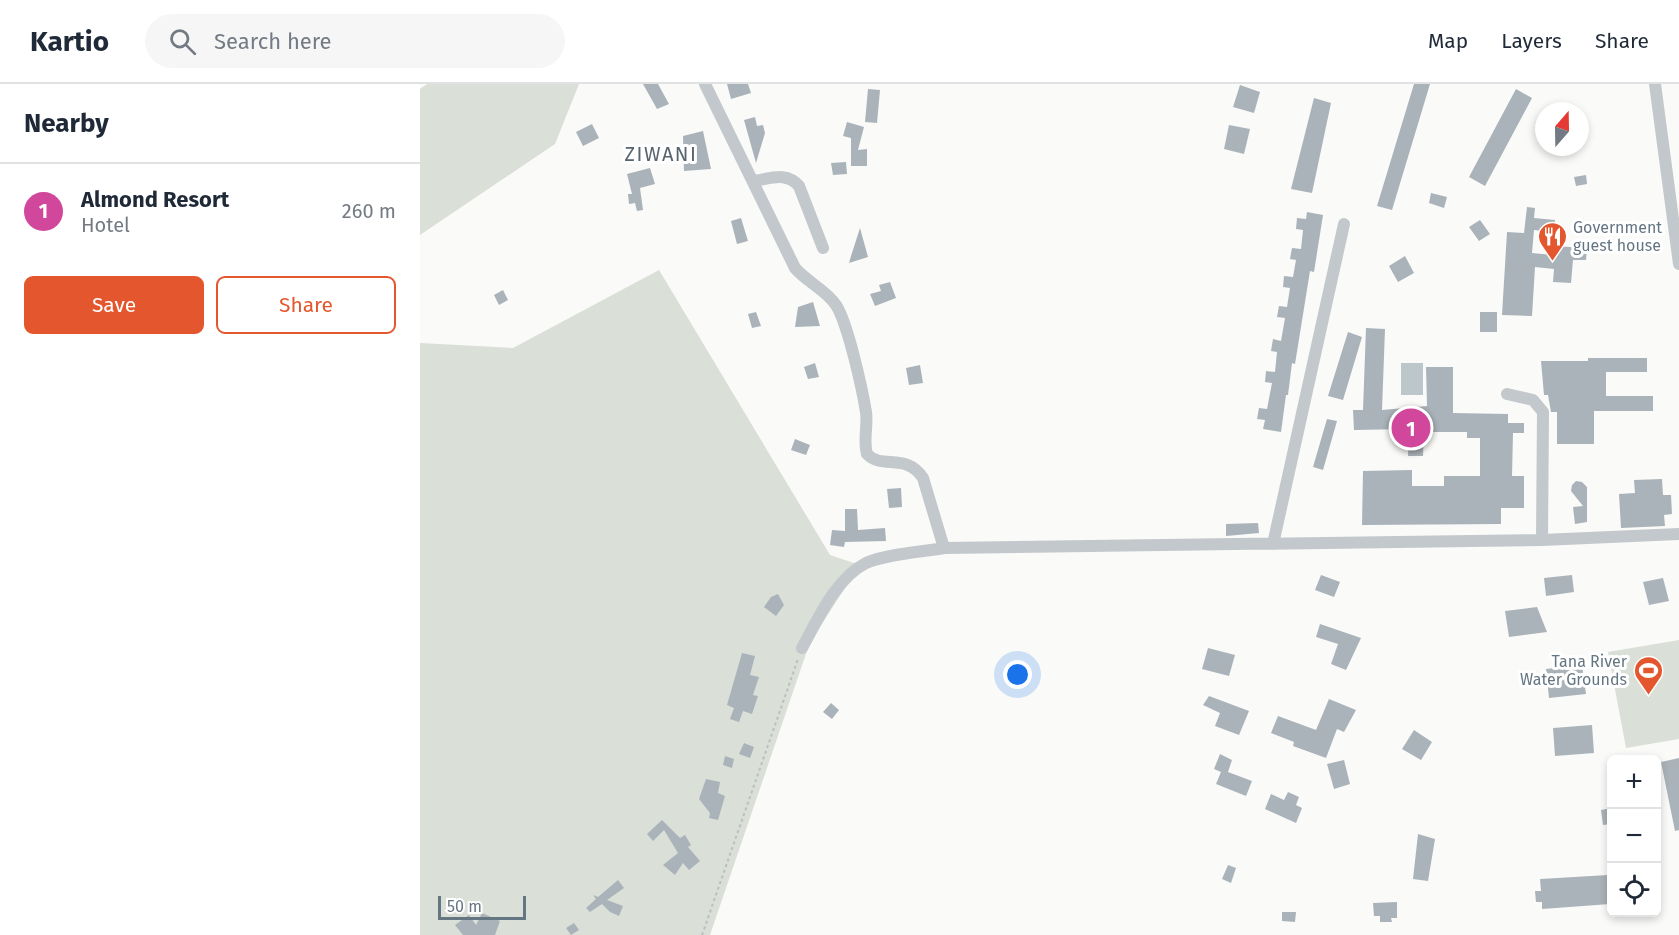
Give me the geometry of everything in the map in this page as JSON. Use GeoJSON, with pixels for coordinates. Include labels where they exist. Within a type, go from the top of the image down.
{"type":"FeatureCollection","features":[{"type":"Feature","properties":{"kind":"street"},"geometry":{"type":"LineString","coordinates":[[705,84],[795,268],[810,284],[829,296],[841,314],[866,414],[867,454],[876,459],[908,463],[917,468],[923,478],[944,548]]}},
{"type":"Feature","properties":{"kind":"street"},"geometry":{"type":"LineString","coordinates":[[1655,84],[1679,264]]}},
{"type":"Feature","properties":{"kind":"street"},"geometry":{"type":"LineString","coordinates":[[753,182],[783,176],[793,179],[799,186],[823,248]]}},
{"type":"Feature","properties":{"kind":"street"},"geometry":{"type":"LineString","coordinates":[[1273,544],[1344,225]]}},
{"type":"Feature","properties":{"kind":"street"},"geometry":{"type":"LineString","coordinates":[[1507,394],[1533,400],[1543,412],[1542,540]]}},
{"type":"Feature","properties":{"kind":"street"},"geometry":{"type":"LineString","coordinates":[[802,648],[843,582],[854,572],[867,563],[944,548],[1542,540],[1679,534]]}},
{"type":"Feature","properties":{"kind":"path"},"geometry":{"type":"LineString","coordinates":[[702,935],[802,648]]}},
{"type":"Feature","properties":{"kind":"shaded area"},"geometry":{"type":"Polygon","coordinates":[[[427,84],[579,84],[555,144],[420,235],[420,89],[427,84]]]}},
{"type":"Feature","properties":{"kind":"shaded area"},"geometry":{"type":"Polygon","coordinates":[[[659,270],[830,555],[860,565],[810,642],[710,935],[420,935],[420,343],[513,348],[659,270]]]}},
{"type":"Feature","properties":{"kind":"shaded area"},"geometry":{"type":"Polygon","coordinates":[[[1401,363],[1423,363],[1423,395],[1401,395],[1401,363]]]}},
{"type":"Feature","properties":{"kind":"shaded area","name":"Tana River Water Grounds"},"geometry":{"type":"Polygon","coordinates":[[[1679,640],[1679,739],[1626,748],[1608,652],[1679,640]]]}},
{"type":"Feature","properties":{"kind":"building"},"geometry":{"type":"Polygon","coordinates":[[[643,84],[658,84],[669,104],[657,109],[643,84]]]}},
{"type":"Feature","properties":{"kind":"building"},"geometry":{"type":"Polygon","coordinates":[[[727,84],[748,84],[751,93],[731,99],[727,84]]]}},
{"type":"Feature","properties":{"kind":"building"},"geometry":{"type":"Polygon","coordinates":[[[1414,84],[1430,84],[1392,210],[1377,206],[1414,84]]]}},
{"type":"Feature","properties":{"kind":"building"},"geometry":{"type":"Polygon","coordinates":[[[1240,85],[1260,92],[1254,113],[1233,107],[1240,85]]]}},
{"type":"Feature","properties":{"kind":"building"},"geometry":{"type":"Polygon","coordinates":[[[868,89],[880,90],[877,123],[865,122],[868,89]]]}},
{"type":"Feature","properties":{"kind":"building"},"geometry":{"type":"Polygon","coordinates":[[[1516,89],[1532,98],[1485,186],[1469,177],[1516,89]]]}},
{"type":"Feature","properties":{"kind":"building"},"geometry":{"type":"Polygon","coordinates":[[[1314,98],[1331,103],[1312,193],[1291,189],[1314,98]]]}},
{"type":"Feature","properties":{"kind":"building"},"geometry":{"type":"Polygon","coordinates":[[[755,117],[757,126],[763,125],[765,133],[756,163],[744,120],[755,117]]]}},
{"type":"Feature","properties":{"kind":"building"},"geometry":{"type":"Polygon","coordinates":[[[847,122],[864,127],[858,150],[867,149],[867,166],[851,166],[851,138],[843,136],[847,122]]]}},
{"type":"Feature","properties":{"kind":"building"},"geometry":{"type":"Polygon","coordinates":[[[592,124],[599,138],[583,146],[576,132],[592,124]]]}},
{"type":"Feature","properties":{"kind":"building"},"geometry":{"type":"Polygon","coordinates":[[[1229,125],[1250,129],[1244,154],[1224,149],[1229,125]]]}},
{"type":"Feature","properties":{"kind":"building"},"geometry":{"type":"Polygon","coordinates":[[[703,131],[711,169],[684,171],[683,136],[703,131]]]}},
{"type":"Feature","properties":{"kind":"building"},"geometry":{"type":"Polygon","coordinates":[[[846,162],[847,174],[833,175],[831,163],[846,162]]]}},
{"type":"Feature","properties":{"kind":"building"},"geometry":{"type":"Polygon","coordinates":[[[650,168],[655,184],[640,188],[643,210],[637,211],[635,203],[629,204],[628,194],[632,194],[627,174],[650,168]]]}},
{"type":"Feature","properties":{"kind":"building"},"geometry":{"type":"Polygon","coordinates":[[[1586,175],[1587,184],[1576,186],[1574,177],[1586,175]]]}},
{"type":"Feature","properties":{"kind":"building"},"geometry":{"type":"Polygon","coordinates":[[[1431,193],[1447,197],[1444,208],[1429,203],[1431,193]]]}},
{"type":"Feature","properties":{"kind":"building"},"geometry":{"type":"Polygon","coordinates":[[[1527,207],[1535,208],[1534,218],[1555,220],[1554,232],[1534,230],[1532,253],[1553,255],[1553,246],[1587,248],[1586,260],[1573,260],[1571,283],[1553,282],[1554,269],[1535,267],[1532,316],[1502,315],[1507,232],[1524,233],[1527,207]]]}},
{"type":"Feature","properties":{"kind":"building"},"geometry":{"type":"Polygon","coordinates":[[[1307,212],[1323,215],[1314,272],[1310,271],[1295,364],[1292,363],[1281,432],[1263,429],[1265,420],[1257,419],[1259,408],[1267,409],[1272,383],[1265,382],[1266,371],[1275,372],[1277,352],[1271,351],[1273,339],[1281,341],[1285,318],[1277,317],[1279,306],[1287,307],[1290,288],[1283,287],[1284,276],[1293,277],[1296,260],[1290,259],[1292,248],[1301,249],[1303,230],[1296,229],[1297,218],[1306,219],[1307,212]]]}},
{"type":"Feature","properties":{"kind":"building"},"geometry":{"type":"Polygon","coordinates":[[[741,218],[748,241],[737,244],[731,221],[741,218]]]}},
{"type":"Feature","properties":{"kind":"building"},"geometry":{"type":"Polygon","coordinates":[[[1480,220],[1490,234],[1479,241],[1469,227],[1480,220]]]}},
{"type":"Feature","properties":{"kind":"building"},"geometry":{"type":"Polygon","coordinates":[[[860,228],[868,257],[849,263],[851,256],[860,228]]]}},
{"type":"Feature","properties":{"kind":"building"},"geometry":{"type":"Polygon","coordinates":[[[1405,256],[1414,273],[1398,282],[1389,266],[1405,256]]]}},
{"type":"Feature","properties":{"kind":"building"},"geometry":{"type":"Polygon","coordinates":[[[890,282],[896,298],[875,306],[870,294],[881,291],[879,285],[890,282]]]}},
{"type":"Feature","properties":{"kind":"building"},"geometry":{"type":"Polygon","coordinates":[[[503,290],[508,300],[499,305],[494,295],[503,290]]]}},
{"type":"Feature","properties":{"kind":"building"},"geometry":{"type":"Polygon","coordinates":[[[813,302],[820,326],[795,327],[798,307],[813,302]]]}},
{"type":"Feature","properties":{"kind":"building"},"geometry":{"type":"Polygon","coordinates":[[[756,312],[761,326],[752,328],[748,314],[756,312]]]}},
{"type":"Feature","properties":{"kind":"building"},"geometry":{"type":"Polygon","coordinates":[[[1480,312],[1497,312],[1497,332],[1480,332],[1480,312]]]}},
{"type":"Feature","properties":{"kind":"building"},"geometry":{"type":"Polygon","coordinates":[[[1366,328],[1385,329],[1382,410],[1427,406],[1426,367],[1453,367],[1453,413],[1508,414],[1508,423],[1524,423],[1524,433],[1513,433],[1512,476],[1524,476],[1524,508],[1501,508],[1501,524],[1362,525],[1363,471],[1412,470],[1412,486],[1444,486],[1444,476],[1480,476],[1480,438],[1467,438],[1467,432],[1424,432],[1423,456],[1408,456],[1409,429],[1354,430],[1353,410],[1363,410],[1366,328]]]}},
{"type":"Feature","properties":{"kind":"building"},"geometry":{"type":"Polygon","coordinates":[[[1348,332],[1362,337],[1343,400],[1328,396],[1348,332]]]}},
{"type":"Feature","properties":{"kind":"building"},"geometry":{"type":"Polygon","coordinates":[[[1588,358],[1647,358],[1647,372],[1606,372],[1606,396],[1653,396],[1653,411],[1594,411],[1594,444],[1557,444],[1557,412],[1551,412],[1548,395],[1544,395],[1541,361],[1588,361],[1588,358]]]}},
{"type":"Feature","properties":{"kind":"building"},"geometry":{"type":"Polygon","coordinates":[[[815,363],[819,377],[808,379],[804,367],[815,363]]]}},
{"type":"Feature","properties":{"kind":"building"},"geometry":{"type":"Polygon","coordinates":[[[920,365],[923,383],[909,385],[906,368],[920,365]]]}},
{"type":"Feature","properties":{"kind":"building"},"geometry":{"type":"Polygon","coordinates":[[[1327,419],[1337,421],[1323,470],[1313,467],[1327,419]]]}},
{"type":"Feature","properties":{"kind":"building"},"geometry":{"type":"Polygon","coordinates":[[[795,439],[810,445],[806,455],[791,450],[795,439]]]}},
{"type":"Feature","properties":{"kind":"building"},"geometry":{"type":"Polygon","coordinates":[[[1662,479],[1663,495],[1671,495],[1672,514],[1664,515],[1665,526],[1621,528],[1619,494],[1635,493],[1634,480],[1662,479]]]}},
{"type":"Feature","properties":{"kind":"building"},"geometry":{"type":"Polygon","coordinates":[[[1576,481],[1582,482],[1587,487],[1587,522],[1575,524],[1573,507],[1583,506],[1571,491],[1576,481]]]}},
{"type":"Feature","properties":{"kind":"building"},"geometry":{"type":"Polygon","coordinates":[[[901,488],[902,507],[889,508],[887,489],[901,488]]]}},
{"type":"Feature","properties":{"kind":"building"},"geometry":{"type":"Polygon","coordinates":[[[845,509],[857,509],[858,530],[885,528],[886,541],[845,542],[844,547],[830,545],[832,530],[845,531],[845,509]]]}},
{"type":"Feature","properties":{"kind":"building"},"geometry":{"type":"Polygon","coordinates":[[[1258,523],[1259,533],[1226,536],[1226,524],[1258,523]]]}},
{"type":"Feature","properties":{"kind":"building"},"geometry":{"type":"Polygon","coordinates":[[[1321,575],[1340,582],[1334,597],[1315,590],[1321,575]]]}},
{"type":"Feature","properties":{"kind":"building"},"geometry":{"type":"Polygon","coordinates":[[[1572,575],[1574,592],[1546,596],[1544,578],[1572,575]]]}},
{"type":"Feature","properties":{"kind":"building"},"geometry":{"type":"Polygon","coordinates":[[[1663,578],[1669,601],[1649,605],[1643,582],[1663,578]]]}},
{"type":"Feature","properties":{"kind":"building"},"geometry":{"type":"Polygon","coordinates":[[[778,594],[784,605],[776,616],[764,607],[771,597],[778,594]]]}},
{"type":"Feature","properties":{"kind":"building"},"geometry":{"type":"Polygon","coordinates":[[[1537,607],[1547,632],[1509,637],[1505,611],[1537,607]]]}},
{"type":"Feature","properties":{"kind":"building"},"geometry":{"type":"Polygon","coordinates":[[[1320,624],[1361,638],[1346,670],[1331,664],[1338,644],[1316,637],[1320,624]]]}},
{"type":"Feature","properties":{"kind":"building"},"geometry":{"type":"Polygon","coordinates":[[[1208,648],[1235,655],[1229,676],[1202,669],[1208,648]]]}},
{"type":"Feature","properties":{"kind":"building"},"geometry":{"type":"Polygon","coordinates":[[[742,653],[755,656],[750,675],[759,677],[753,695],[758,696],[752,714],[743,711],[739,722],[730,719],[734,708],[727,705],[742,653]]]}},
{"type":"Feature","properties":{"kind":"building"},"geometry":{"type":"Polygon","coordinates":[[[1582,665],[1586,694],[1549,698],[1546,669],[1582,665]]]}},
{"type":"Feature","properties":{"kind":"building"},"geometry":{"type":"Polygon","coordinates":[[[1209,696],[1249,711],[1239,735],[1215,726],[1220,713],[1203,705],[1209,696]]]}},
{"type":"Feature","properties":{"kind":"building"},"geometry":{"type":"Polygon","coordinates":[[[1329,699],[1356,710],[1344,732],[1337,729],[1326,758],[1293,746],[1294,742],[1271,733],[1278,716],[1316,730],[1329,699]]]}},
{"type":"Feature","properties":{"kind":"building"},"geometry":{"type":"Polygon","coordinates":[[[831,703],[839,710],[832,719],[823,712],[831,703]]]}},
{"type":"Feature","properties":{"kind":"building"},"geometry":{"type":"Polygon","coordinates":[[[1592,725],[1594,753],[1555,756],[1553,728],[1592,725]]]}},
{"type":"Feature","properties":{"kind":"building"},"geometry":{"type":"Polygon","coordinates":[[[1414,730],[1432,742],[1421,760],[1402,749],[1414,730]]]}},
{"type":"Feature","properties":{"kind":"building"},"geometry":{"type":"Polygon","coordinates":[[[744,743],[754,747],[750,758],[739,754],[744,743]]]}},
{"type":"Feature","properties":{"kind":"building"},"geometry":{"type":"Polygon","coordinates":[[[1220,754],[1232,760],[1228,772],[1252,781],[1246,796],[1216,784],[1221,772],[1214,769],[1220,754]]]}},
{"type":"Feature","properties":{"kind":"building"},"geometry":{"type":"Polygon","coordinates":[[[725,756],[734,759],[732,768],[723,765],[725,756]]]}},
{"type":"Feature","properties":{"kind":"building"},"geometry":{"type":"Polygon","coordinates":[[[1679,758],[1679,830],[1675,831],[1661,762],[1679,758]]]}},
{"type":"Feature","properties":{"kind":"building"},"geometry":{"type":"Polygon","coordinates":[[[1344,760],[1350,784],[1334,789],[1327,764],[1344,760]]]}},
{"type":"Feature","properties":{"kind":"building"},"geometry":{"type":"Polygon","coordinates":[[[706,779],[720,782],[718,793],[725,796],[718,820],[709,818],[710,813],[699,799],[706,779]]]}},
{"type":"Feature","properties":{"kind":"building"},"geometry":{"type":"Polygon","coordinates":[[[1288,792],[1299,797],[1296,805],[1302,808],[1296,823],[1265,809],[1271,794],[1284,800],[1288,792]]]}},
{"type":"Feature","properties":{"kind":"building"},"geometry":{"type":"Polygon","coordinates":[[[1607,809],[1607,824],[1603,825],[1601,810],[1607,809]]]}},
{"type":"Feature","properties":{"kind":"building"},"geometry":{"type":"Polygon","coordinates":[[[662,820],[680,838],[685,835],[691,845],[688,847],[700,861],[689,870],[683,863],[675,875],[663,865],[678,853],[664,830],[653,841],[647,834],[662,820]]]}},
{"type":"Feature","properties":{"kind":"building"},"geometry":{"type":"Polygon","coordinates":[[[1418,834],[1435,839],[1428,881],[1413,879],[1418,834]]]}},
{"type":"Feature","properties":{"kind":"building"},"geometry":{"type":"Polygon","coordinates":[[[1228,865],[1236,868],[1231,883],[1222,879],[1228,865]]]}},
{"type":"Feature","properties":{"kind":"building"},"geometry":{"type":"Polygon","coordinates":[[[1607,875],[1607,904],[1542,909],[1542,902],[1536,902],[1535,891],[1541,891],[1540,879],[1607,875]]]}},
{"type":"Feature","properties":{"kind":"building"},"geometry":{"type":"Polygon","coordinates":[[[618,880],[624,888],[607,900],[623,906],[619,916],[610,912],[602,904],[590,912],[586,908],[596,899],[593,895],[598,897],[618,880]]]}},
{"type":"Feature","properties":{"kind":"building"},"geometry":{"type":"Polygon","coordinates":[[[1397,902],[1397,918],[1391,918],[1392,922],[1380,922],[1380,916],[1374,916],[1373,903],[1397,902]]]}},
{"type":"Feature","properties":{"kind":"building"},"geometry":{"type":"Polygon","coordinates":[[[1282,912],[1296,912],[1295,922],[1282,921],[1282,912]]]}},
{"type":"Feature","properties":{"kind":"building"},"geometry":{"type":"Polygon","coordinates":[[[482,913],[500,921],[495,935],[463,935],[455,925],[469,915],[476,925],[482,913]]]}},
{"type":"Feature","properties":{"kind":"building"},"geometry":{"type":"Polygon","coordinates":[[[574,923],[579,930],[571,935],[566,928],[574,923]]]}},
{"type":"Feature","properties":{"kind":"place","name":"Government guest house"},"geometry":{"type":"Point","coordinates":[1552,262]}},
{"type":"Feature","properties":{"kind":"place","name":"Almond Resort"},"geometry":{"type":"Point","coordinates":[1411,428]}},
{"type":"Feature","properties":{"kind":"place","name":"Tana River Water Grounds"},"geometry":{"type":"Point","coordinates":[1648,696]}},
{"type":"Feature","properties":{"kind":"district","name":"ZIWANI"},"geometry":{"type":"Point","coordinates":[661,154]}}]}
